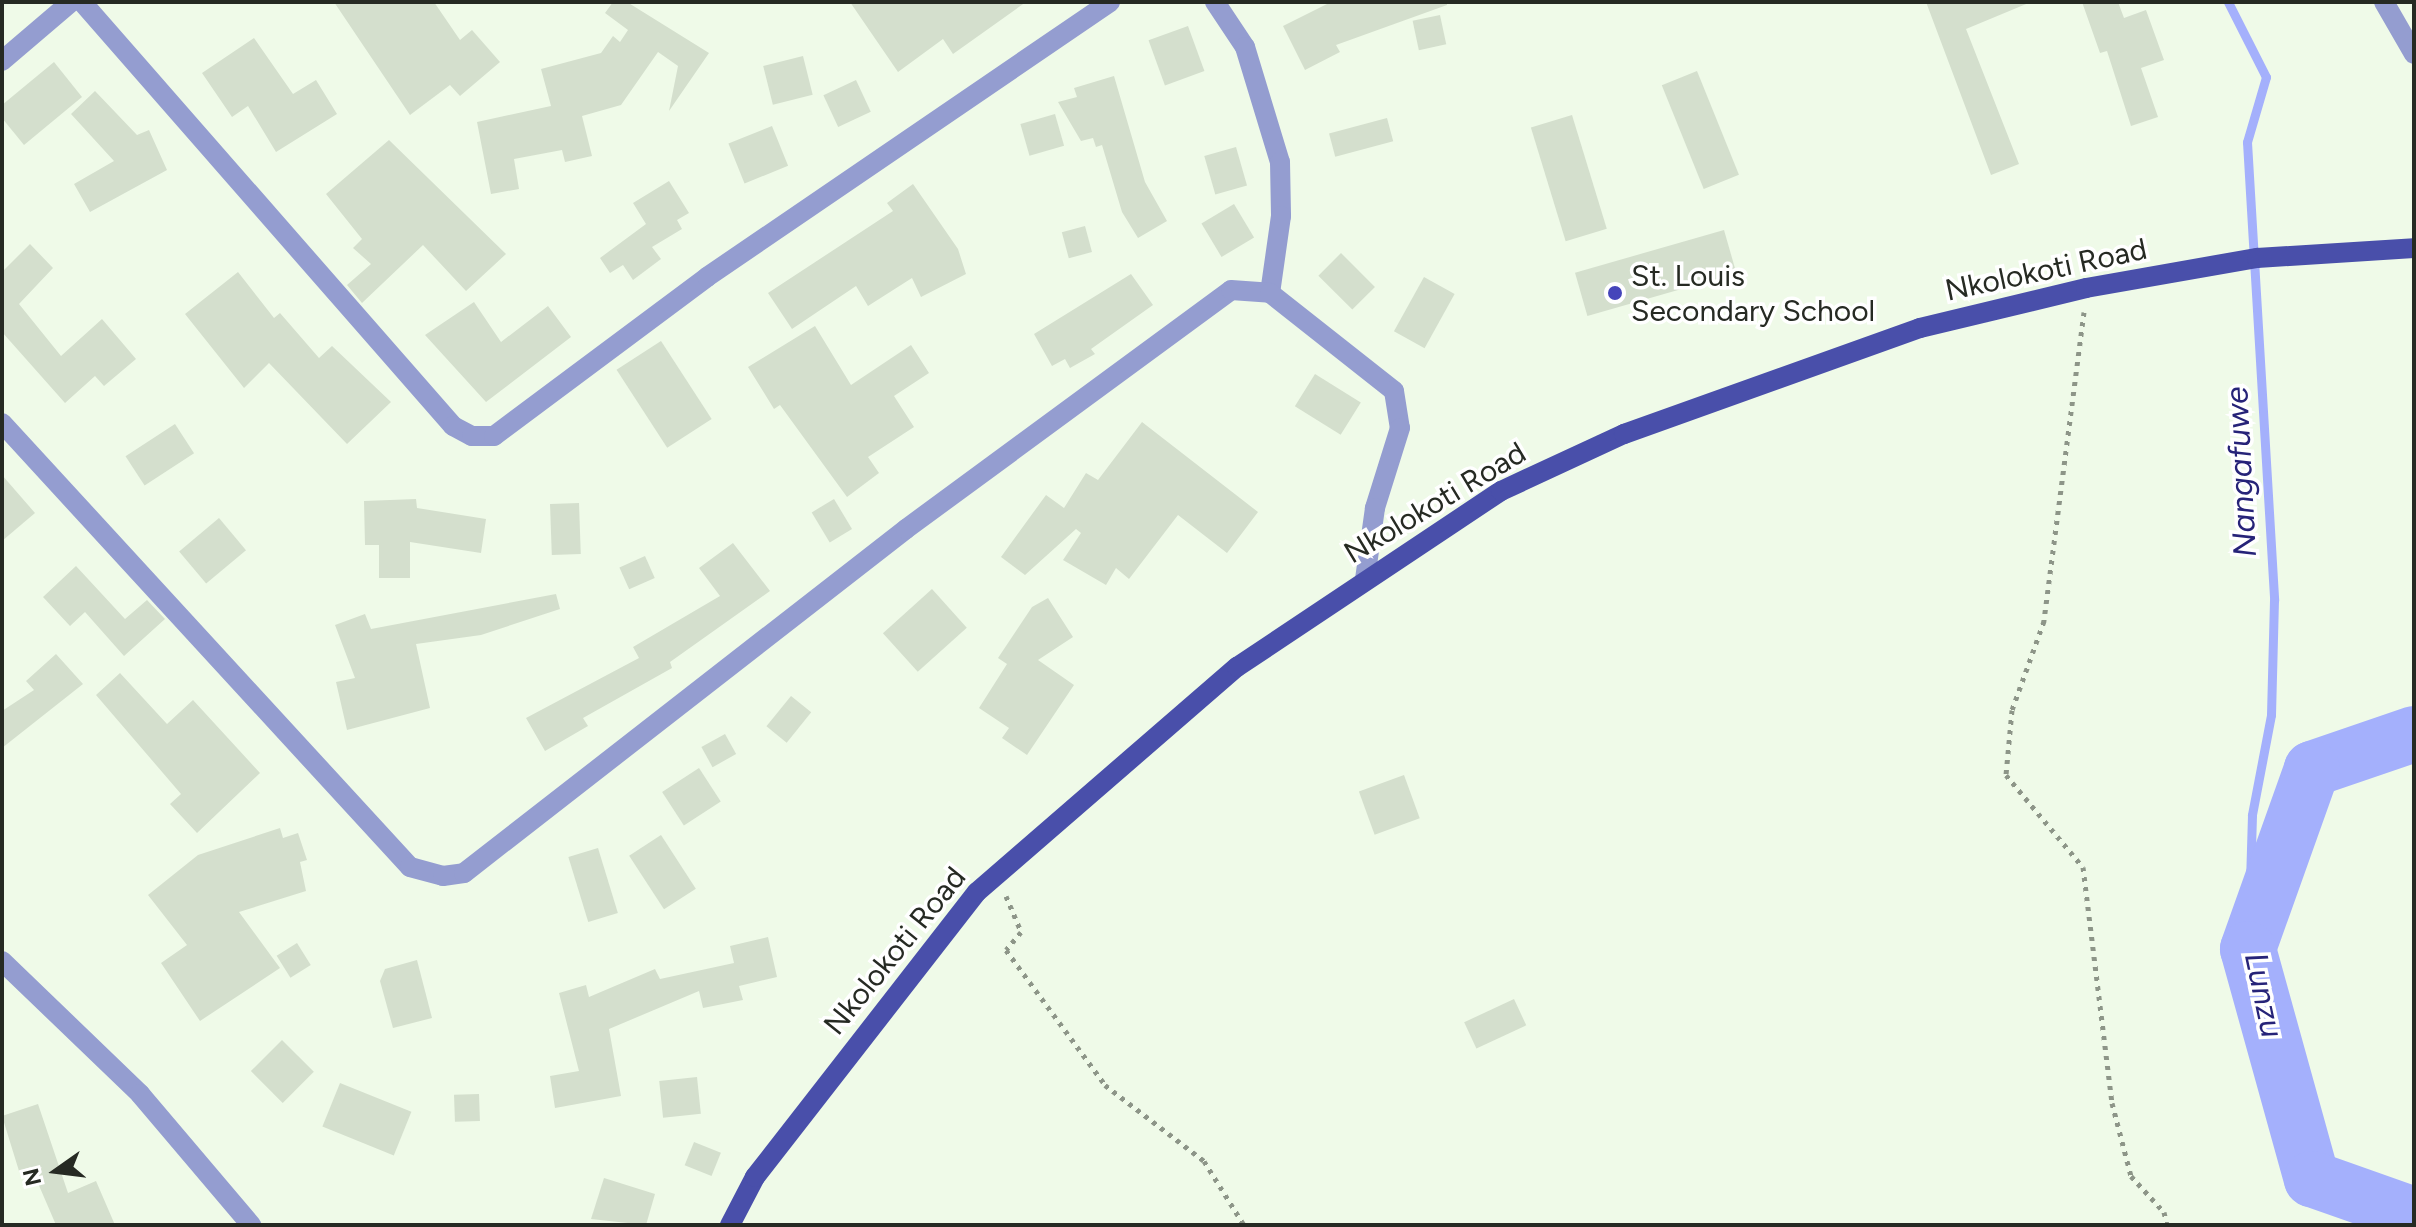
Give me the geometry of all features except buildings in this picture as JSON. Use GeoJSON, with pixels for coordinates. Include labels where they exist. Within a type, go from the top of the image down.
{"type":"FeatureCollection","features":[{"type":"Feature","properties":{"kind":"main road","name":"Nkolokoti Road"},"geometry":{"type":"LineString","coordinates":[[730,1225],[755,1177],[998,874],[1237,667],[1501,491],[1624,434],[1920,328],[2086,288],[2257,258],[2414,248]]}},
{"type":"Feature","properties":{"kind":"street"},"geometry":{"type":"LineString","coordinates":[[2,61],[71,2]]}},
{"type":"Feature","properties":{"kind":"street"},"geometry":{"type":"LineString","coordinates":[[82,2],[453,426],[472,436],[494,436],[707,277],[1110,2]]}},
{"type":"Feature","properties":{"kind":"street"},"geometry":{"type":"LineString","coordinates":[[1215,2],[1245,47],[1280,162],[1281,216],[1270,293]]}},
{"type":"Feature","properties":{"kind":"street"},"geometry":{"type":"LineString","coordinates":[[2384,2],[2414,54]]}},
{"type":"Feature","properties":{"kind":"street"},"geometry":{"type":"LineString","coordinates":[[2,423],[410,867],[443,876],[464,873],[906,529],[1231,290],[1270,293],[1394,391],[1400,428],[1375,508],[1365,579]]}},
{"type":"Feature","properties":{"kind":"street"},"geometry":{"type":"LineString","coordinates":[[2,961],[140,1094],[251,1225]]}},
{"type":"Feature","properties":{"kind":"path"},"geometry":{"type":"LineString","coordinates":[[2086,288],[2044,621],[2012,710],[2006,775],[2083,867],[2112,1103],[2131,1176],[2164,1212],[2167,1225]]}},
{"type":"Feature","properties":{"kind":"path"},"geometry":{"type":"LineString","coordinates":[[998,874],[1021,932],[1006,950],[1105,1085],[1204,1161],[1244,1225]]}},
{"type":"Feature","properties":{"kind":"waterway","name":"Nangafuwe"},"geometry":{"type":"LineString","coordinates":[[2228,2],[2266,77],[2247,142],[2274,600],[2271,715],[2252,815],[2248,949]]}},
{"type":"Feature","properties":{"kind":"waterway","name":"Lunzu"},"geometry":{"type":"LineString","coordinates":[[2414,734],[2312,769],[2248,949],[2312,1179],[2414,1215]]}},
{"type":"Feature","properties":{"kind":"place","name":"St. Louis Secondary School"},"geometry":{"type":"Point","coordinates":[1615,293]}}]}
